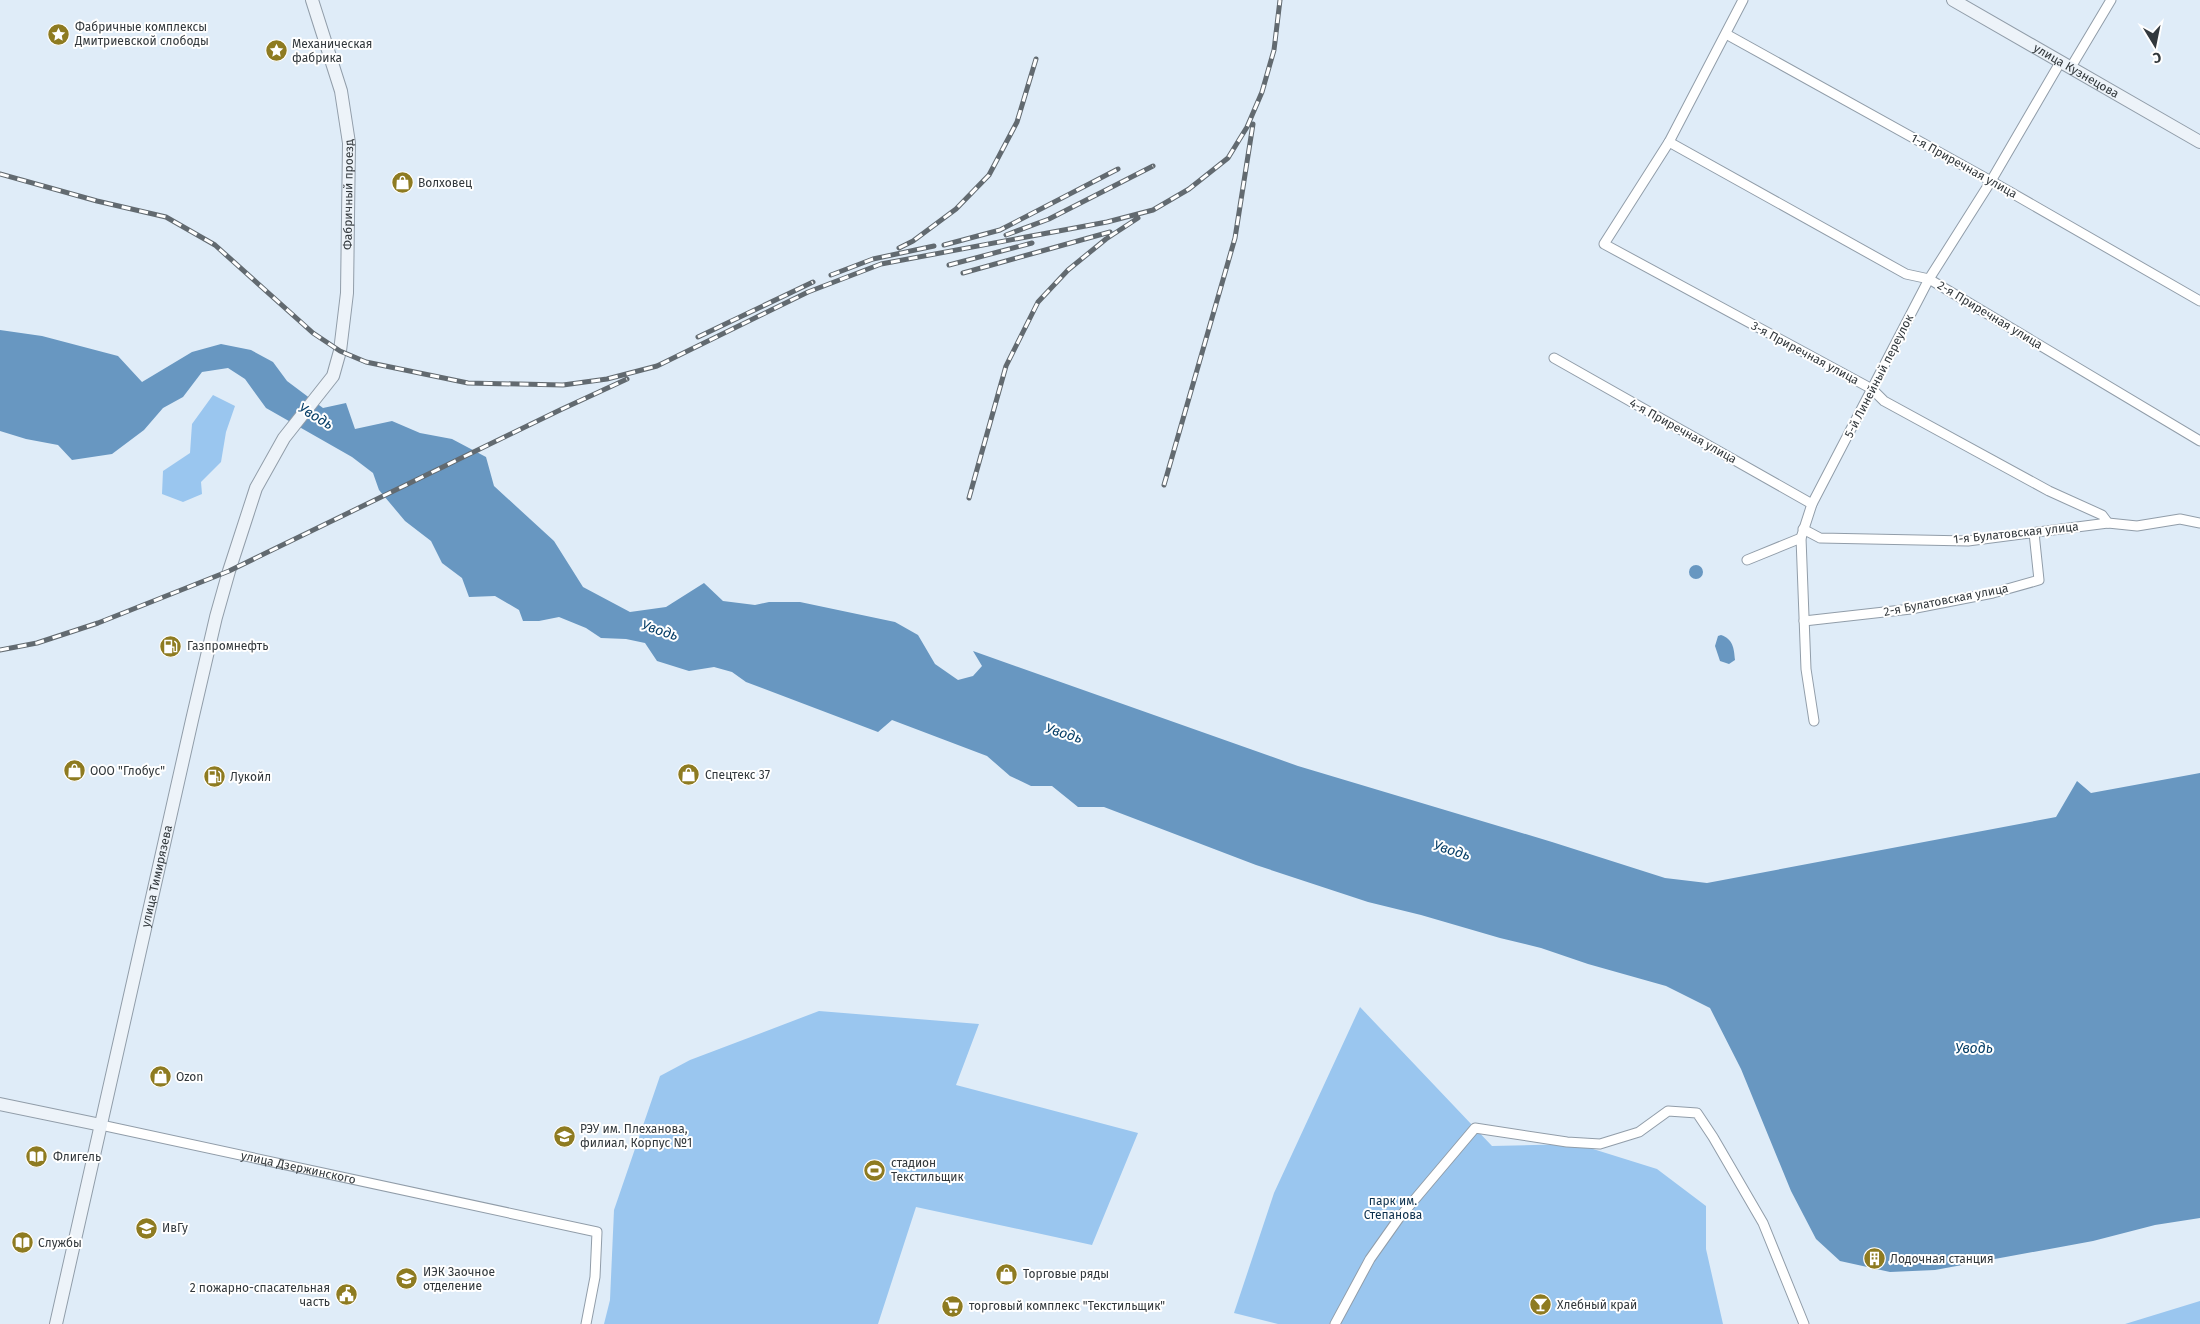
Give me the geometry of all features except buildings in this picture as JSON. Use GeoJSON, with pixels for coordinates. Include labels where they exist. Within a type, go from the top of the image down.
{"type":"FeatureCollection","features":[{"type":"Feature","properties":{"kind":"main road","name":"Фабричный проезд"},"geometry":{"type":"LineString","coordinates":[[284,438],[332,376],[340,351],[344,329],[348,265],[349,142],[341,91],[312,0]]}},
{"type":"Feature","properties":{"kind":"main road","name":"улица Кузнецова"},"geometry":{"type":"LineString","coordinates":[[1953,0],[2200,142]]}},
{"type":"Feature","properties":{"kind":"main road","name":"улица Тимирязева"},"geometry":{"type":"LineString","coordinates":[[56,1324],[216,617],[256,488],[284,438]]}},
{"type":"Feature","properties":{"kind":"main road","name":"улица Дзержинского"},"geometry":{"type":"LineString","coordinates":[[0,1104],[101,1125]]}},
{"type":"Feature","properties":{"kind":"street"},"geometry":{"type":"LineString","coordinates":[[1669,142],[1743,0]]}},
{"type":"Feature","properties":{"kind":"street","name":"5-й Линейный переулок"},"geometry":{"type":"LineString","coordinates":[[1814,721],[1806,669],[1802,534],[1812,504],[1929,279],[2066,64],[2111,0]]}},
{"type":"Feature","properties":{"kind":"street","name":"1-я Приречная улица"},"geometry":{"type":"LineString","coordinates":[[1726,34],[1991,181],[2200,301]]}},
{"type":"Feature","properties":{"kind":"street","name":"3-я Приречная улица"},"geometry":{"type":"LineString","coordinates":[[1669,142],[1604,244],[1872,389],[1884,401],[2049,491],[2102,515],[2108,523]]}},
{"type":"Feature","properties":{"kind":"street","name":"2-я Приречная улица"},"geometry":{"type":"LineString","coordinates":[[1669,142],[1906,274],[1929,279],[2200,441]]}},
{"type":"Feature","properties":{"kind":"street","name":"4-я Приречная улица"},"geometry":{"type":"LineString","coordinates":[[1554,358],[1812,504]]}},
{"type":"Feature","properties":{"kind":"street","name":"1-я Булатовская улица"},"geometry":{"type":"LineString","coordinates":[[1802,534],[1820,538],[1968,541],[2108,523],[2137,526],[2180,519],[2200,524]]}},
{"type":"Feature","properties":{"kind":"street","name":"2-я Булатовская улица"},"geometry":{"type":"LineString","coordinates":[[1804,621],[1911,609],[1993,593],[2039,580],[2034,533]]}},
{"type":"Feature","properties":{"kind":"street"},"geometry":{"type":"LineString","coordinates":[[1747,560],[1802,534]]}},
{"type":"Feature","properties":{"kind":"street"},"geometry":{"type":"LineString","coordinates":[[1335,1324],[1370,1259],[1400,1218],[1475,1128],[1567,1142],[1600,1144],[1638,1132],[1668,1111],[1697,1113],[1713,1138],[1763,1223],[1804,1324]]}},
{"type":"Feature","properties":{"kind":"street","name":"улица Дзержинского"},"geometry":{"type":"LineString","coordinates":[[101,1125],[597,1232],[595,1277],[586,1324]]}},
{"type":"Feature","properties":{"kind":"green space"},"geometry":{"type":"Polygon","coordinates":[[[213,395],[235,406],[226,432],[221,462],[201,482],[202,494],[183,502],[162,494],[163,471],[190,453],[192,424],[213,395]]]}},
{"type":"Feature","properties":{"kind":"green space","name":"парк им. Степанова"},"geometry":{"type":"Polygon","coordinates":[[[1360,1007],[1492,1146],[1577,1144],[1657,1169],[1706,1206],[1706,1249],[1723,1324],[1278,1324],[1234,1313],[1274,1193],[1360,1007]]]}},
{"type":"Feature","properties":{"kind":"green space","name":"стадион Текстильщик"},"geometry":{"type":"Polygon","coordinates":[[[819,1011],[979,1024],[956,1085],[1138,1133],[1092,1245],[916,1207],[878,1324],[604,1324],[610,1300],[614,1210],[660,1076],[690,1060],[819,1011]]]}},
{"type":"Feature","properties":{"kind":"green space"},"geometry":{"type":"Polygon","coordinates":[[[2200,1301],[2200,1324],[2125,1324],[2200,1301]]]}},
{"type":"Feature","properties":{"kind":"water","name":"Уводь"},"geometry":{"type":"Polygon","coordinates":[[[0,330],[42,336],[118,356],[142,382],[192,352],[221,344],[251,350],[273,362],[287,381],[323,408],[346,403],[355,429],[392,421],[420,433],[452,439],[486,457],[494,486],[554,541],[583,587],[630,612],[666,607],[704,583],[723,601],[755,605],[769,602],[800,602],[895,622],[918,635],[935,664],[958,680],[973,676],[982,666],[973,651],[1298,766],[1665,878],[1707,883],[2056,817],[2077,781],[2091,793],[2200,773],[2200,1218],[2155,1225],[2093,1241],[1935,1270],[1890,1272],[1840,1261],[1816,1239],[1791,1191],[1741,1069],[1710,1008],[1666,986],[1588,964],[1541,948],[1368,902],[1256,865],[1104,807],[1078,807],[1052,786],[1031,786],[1010,776],[987,756],[892,720],[878,732],[746,682],[732,672],[714,667],[689,671],[657,661],[645,643],[626,639],[601,638],[586,628],[559,617],[539,621],[523,621],[519,610],[495,596],[469,597],[462,578],[442,563],[431,541],[405,521],[379,490],[373,473],[352,457],[266,408],[245,379],[228,368],[202,372],[183,397],[163,408],[144,430],[112,454],[72,460],[58,445],[26,439],[0,431],[0,330]]]}},
{"type":"Feature","properties":{"kind":"water"},"geometry":{"type":"Polygon","coordinates":[[[1693,565],[1699,565],[1703,572],[1699,579],[1693,579],[1689,575],[1689,569],[1693,565]]]}},
{"type":"Feature","properties":{"kind":"water"},"geometry":{"type":"Polygon","coordinates":[[[1721,635],[1728,639],[1733,648],[1735,660],[1729,664],[1720,661],[1715,646],[1718,636],[1721,635]]]}},
{"type":"Feature","properties":{"kind":"railway"},"geometry":{"type":"LineString","coordinates":[[0,174],[97,201],[166,217],[215,245],[313,333],[340,351],[366,362],[468,383],[563,385],[607,379],[657,366],[808,292],[881,264],[1107,222],[1153,210],[1189,189],[1228,158],[1247,127],[1262,92],[1274,50],[1280,0]]}},
{"type":"Feature","properties":{"kind":"railway"},"geometry":{"type":"LineString","coordinates":[[899,248],[913,241],[956,209],[989,175],[1017,122],[1036,59]]}},
{"type":"Feature","properties":{"kind":"railway"},"geometry":{"type":"LineString","coordinates":[[1164,485],[1235,238],[1253,124]]}},
{"type":"Feature","properties":{"kind":"railway"},"geometry":{"type":"LineString","coordinates":[[1006,235],[1049,219],[1153,166]]}},
{"type":"Feature","properties":{"kind":"railway"},"geometry":{"type":"LineString","coordinates":[[944,245],[1000,230],[1118,169]]}},
{"type":"Feature","properties":{"kind":"railway"},"geometry":{"type":"LineString","coordinates":[[969,498],[1006,366],[1038,302],[1068,270],[1106,239],[1138,218]]}},
{"type":"Feature","properties":{"kind":"railway"},"geometry":{"type":"LineString","coordinates":[[963,273],[1110,232]]}},
{"type":"Feature","properties":{"kind":"railway"},"geometry":{"type":"LineString","coordinates":[[949,265],[1032,243]]}},
{"type":"Feature","properties":{"kind":"railway"},"geometry":{"type":"LineString","coordinates":[[831,275],[873,259],[934,246]]}},
{"type":"Feature","properties":{"kind":"railway"},"geometry":{"type":"LineString","coordinates":[[698,337],[813,282]]}},
{"type":"Feature","properties":{"kind":"railway"},"geometry":{"type":"LineString","coordinates":[[0,650],[37,643],[98,623],[229,571],[627,379]]}},
{"type":"Feature","properties":{"kind":"place","name":"Фабричные комплексы Дмитриевской слободы"},"geometry":{"type":"Point","coordinates":[59,34]}},
{"type":"Feature","properties":{"kind":"place","name":"Механическая фабрика"},"geometry":{"type":"Point","coordinates":[276,51]}},
{"type":"Feature","properties":{"kind":"place","name":"Волховец"},"geometry":{"type":"Point","coordinates":[402,183]}},
{"type":"Feature","properties":{"kind":"place","name":"Газпромнефть"},"geometry":{"type":"Point","coordinates":[171,646]}},
{"type":"Feature","properties":{"kind":"place","name":"ООО \"Глобус\""},"geometry":{"type":"Point","coordinates":[74,771]}},
{"type":"Feature","properties":{"kind":"place","name":"Спецтекс 37"},"geometry":{"type":"Point","coordinates":[689,775]}},
{"type":"Feature","properties":{"kind":"place","name":"Лукойл"},"geometry":{"type":"Point","coordinates":[214,777]}},
{"type":"Feature","properties":{"kind":"place","name":"Ozon"},"geometry":{"type":"Point","coordinates":[160,1077]}},
{"type":"Feature","properties":{"kind":"place","name":"РЭУ им. Плеханова, филиал, Корпус №1"},"geometry":{"type":"Point","coordinates":[564,1136]}},
{"type":"Feature","properties":{"kind":"place","name":"Флигель"},"geometry":{"type":"Point","coordinates":[37,1157]}},
{"type":"Feature","properties":{"kind":"place","name":"стадион Текстильщик"},"geometry":{"type":"Point","coordinates":[875,1170]}},
{"type":"Feature","properties":{"kind":"place","name":"ИвГу"},"geometry":{"type":"Point","coordinates":[146,1228]}},
{"type":"Feature","properties":{"kind":"place","name":"Службы"},"geometry":{"type":"Point","coordinates":[22,1243]}},
{"type":"Feature","properties":{"kind":"place","name":"Лодочная станция"},"geometry":{"type":"Point","coordinates":[1874,1259]}},
{"type":"Feature","properties":{"kind":"place","name":"Торговые ряды"},"geometry":{"type":"Point","coordinates":[1007,1274]}},
{"type":"Feature","properties":{"kind":"place","name":"ИЭК Заочное отделение"},"geometry":{"type":"Point","coordinates":[407,1279]}},
{"type":"Feature","properties":{"kind":"place","name":"2 пожарно-спасательная часть"},"geometry":{"type":"Point","coordinates":[346,1295]}},
{"type":"Feature","properties":{"kind":"place","name":"Хлебный край"},"geometry":{"type":"Point","coordinates":[1541,1305]}},
{"type":"Feature","properties":{"kind":"place","name":"торговый комплекс \"Текстильщик\""},"geometry":{"type":"Point","coordinates":[953,1306]}}]}
